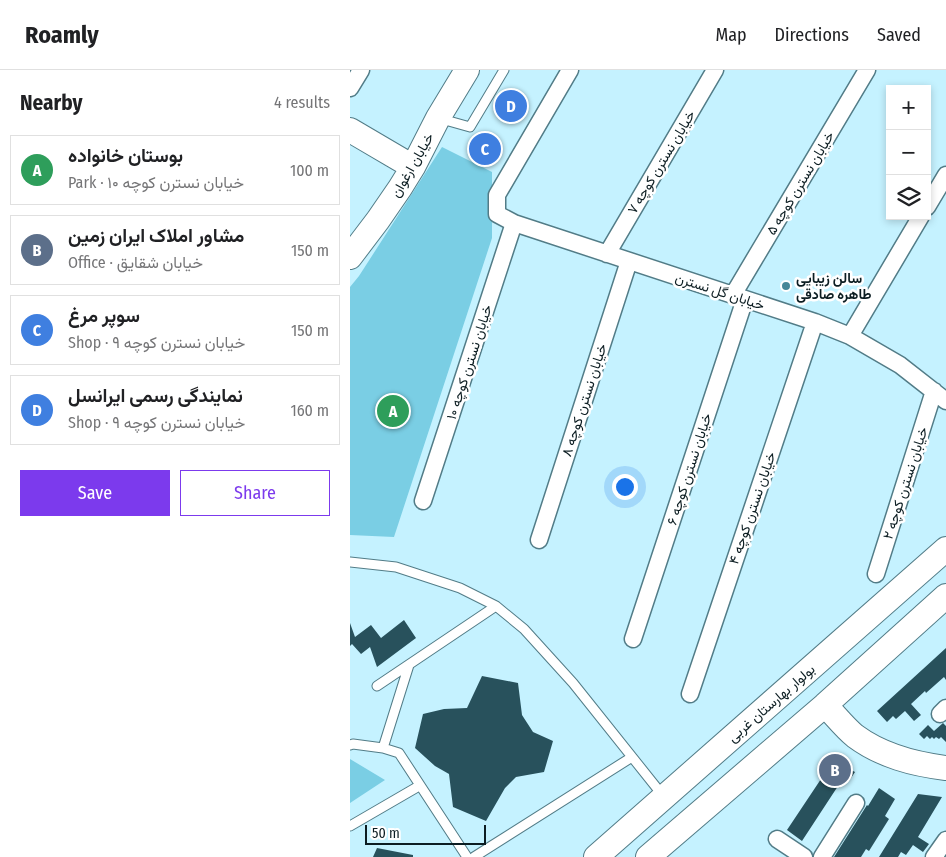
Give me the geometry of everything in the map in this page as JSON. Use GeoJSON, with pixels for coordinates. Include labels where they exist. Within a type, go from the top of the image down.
{"type":"FeatureCollection","features":[{"type":"Feature","properties":{"kind":"street"},"geometry":{"type":"LineString","coordinates":[[350,88],[361,70]]}},
{"type":"Feature","properties":{"kind":"street","name":"خیابان ارغوان"},"geometry":{"type":"LineString","coordinates":[[350,257],[378,220],[413,167],[438,118],[467,70]]}},
{"type":"Feature","properties":{"kind":"street","name":"خیابان گل نسترن"},"geometry":{"type":"LineString","coordinates":[[570,70],[497,195],[497,214],[514,223],[815,322],[850,336],[900,365],[940,396]]}},
{"type":"Feature","properties":{"kind":"street","name":"خیابان نسترن کوچه ۷"},"geometry":{"type":"LineString","coordinates":[[607,254],[715,70]]}},
{"type":"Feature","properties":{"kind":"street","name":"خیابان نسترن کوچه ۵"},"geometry":{"type":"LineString","coordinates":[[739,297],[867,70]]}},
{"type":"Feature","properties":{"kind":"street"},"geometry":{"type":"LineString","coordinates":[[350,130],[413,167]]}},
{"type":"Feature","properties":{"kind":"street"},"geometry":{"type":"LineString","coordinates":[[931,199],[946,175]]}},
{"type":"Feature","properties":{"kind":"street"},"geometry":{"type":"LineString","coordinates":[[850,336],[919,220]]}},
{"type":"Feature","properties":{"kind":"street","name":"خیابان نسترن کوچه ۱۰"},"geometry":{"type":"LineString","coordinates":[[424,501],[514,223]]}},
{"type":"Feature","properties":{"kind":"street","name":"خیابان نسترن کوچه ۸"},"geometry":{"type":"LineString","coordinates":[[539,540],[629,261]]}},
{"type":"Feature","properties":{"kind":"street","name":"خیابان نسترن کوچه ۶"},"geometry":{"type":"LineString","coordinates":[[634,639],[739,297]]}},
{"type":"Feature","properties":{"kind":"street","name":"خیابان نسترن کوچه ۴"},"geometry":{"type":"LineString","coordinates":[[690,694],[815,322]]}},
{"type":"Feature","properties":{"kind":"street","name":"خیابان نسترن کوچه ۲"},"geometry":{"type":"LineString","coordinates":[[876,574],[940,396]]}},
{"type":"Feature","properties":{"kind":"street","name":"بولوار بهارستان غربی"},"geometry":{"type":"LineString","coordinates":[[596,857],[946,549]]}},
{"type":"Feature","properties":{"kind":"street"},"geometry":{"type":"LineString","coordinates":[[648,857],[825,705],[946,596]]}},
{"type":"Feature","properties":{"kind":"street"},"geometry":{"type":"LineString","coordinates":[[825,705],[854,735],[889,756],[946,768]]}},
{"type":"Feature","properties":{"kind":"street"},"geometry":{"type":"LineString","coordinates":[[822,857],[856,803]]}},
{"type":"Feature","properties":{"kind":"street"},"geometry":{"type":"LineString","coordinates":[[777,839],[804,857]]}},
{"type":"Feature","properties":{"kind":"street"},"geometry":{"type":"LineString","coordinates":[[934,857],[946,840]]}},
{"type":"Feature","properties":{"kind":"lane"},"geometry":{"type":"LineString","coordinates":[[438,118],[470,127],[504,70]]}},
{"type":"Feature","properties":{"kind":"lane"},"geometry":{"type":"LineString","coordinates":[[350,562],[396,567],[460,588],[496,606],[524,629],[573,683],[664,797]]}},
{"type":"Feature","properties":{"kind":"lane"},"geometry":{"type":"LineString","coordinates":[[377,686],[496,606]]}},
{"type":"Feature","properties":{"kind":"lane"},"geometry":{"type":"LineString","coordinates":[[383,748],[409,665]]}},
{"type":"Feature","properties":{"kind":"lane"},"geometry":{"type":"LineString","coordinates":[[350,745],[383,748],[399,753],[467,857]]}},
{"type":"Feature","properties":{"kind":"lane"},"geometry":{"type":"LineString","coordinates":[[474,857],[632,757]]}},
{"type":"Feature","properties":{"kind":"lane"},"geometry":{"type":"LineString","coordinates":[[350,826],[420,786]]}},
{"type":"Feature","properties":{"kind":"shaded area"},"geometry":{"type":"Polygon","coordinates":[[[442,147],[492,172],[492,238],[394,537],[350,535],[350,287],[442,147]]]}},
{"type":"Feature","properties":{"kind":"shaded area"},"geometry":{"type":"Polygon","coordinates":[[[350,759],[385,780],[350,803],[350,759]]]}},
{"type":"Feature","properties":{"kind":"building"},"geometry":{"type":"Polygon","coordinates":[[[404,620],[416,638],[377,667],[370,647],[361,654],[352,644],[350,646],[350,623],[355,637],[371,625],[381,638],[404,620]]]}},
{"type":"Feature","properties":{"kind":"building"},"geometry":{"type":"Polygon","coordinates":[[[946,648],[946,680],[944,677],[911,704],[921,715],[914,721],[905,711],[896,719],[893,716],[887,722],[877,711],[946,648]]]}},
{"type":"Feature","properties":{"kind":"building"},"geometry":{"type":"Polygon","coordinates":[[[482,676],[518,683],[522,715],[533,732],[553,741],[544,772],[516,777],[505,788],[486,821],[453,807],[449,774],[435,766],[415,748],[423,714],[444,709],[467,708],[482,676]]]}},
{"type":"Feature","properties":{"kind":"building"},"geometry":{"type":"Polygon","coordinates":[[[943,723],[946,726],[946,742],[941,737],[934,739],[932,737],[930,739],[927,736],[924,739],[919,734],[928,725],[934,731],[943,723]]]}},
{"type":"Feature","properties":{"kind":"building"},"geometry":{"type":"Polygon","coordinates":[[[833,761],[855,772],[849,781],[843,782],[839,788],[838,786],[802,841],[787,830],[833,761]]]}},
{"type":"Feature","properties":{"kind":"building"},"geometry":{"type":"Polygon","coordinates":[[[879,788],[895,799],[885,816],[889,819],[869,851],[866,849],[861,857],[834,857],[867,805],[879,788]]]}},
{"type":"Feature","properties":{"kind":"building"},"geometry":{"type":"Polygon","coordinates":[[[918,794],[942,797],[918,837],[929,844],[923,852],[913,845],[906,855],[901,852],[898,857],[879,857],[918,794]]]}},
{"type":"Feature","properties":{"kind":"building"},"geometry":{"type":"Polygon","coordinates":[[[377,848],[413,855],[413,857],[373,857],[377,848]]]}},
{"type":"Feature","properties":{"kind":"place","name":"نمایندگی رسمی ایرانسل"},"geometry":{"type":"Point","coordinates":[511,106]}},
{"type":"Feature","properties":{"kind":"place","name":"سوپر مرغ"},"geometry":{"type":"Point","coordinates":[485,149]}},
{"type":"Feature","properties":{"kind":"place","name":"سالن زیبایی طاهره صادقی"},"geometry":{"type":"Point","coordinates":[786,286]}},
{"type":"Feature","properties":{"kind":"place","name":"بوستان خانواده"},"geometry":{"type":"Point","coordinates":[393,411]}},
{"type":"Feature","properties":{"kind":"place","name":"مشاور املاک ایران زمین"},"geometry":{"type":"Point","coordinates":[835,770]}}]}
